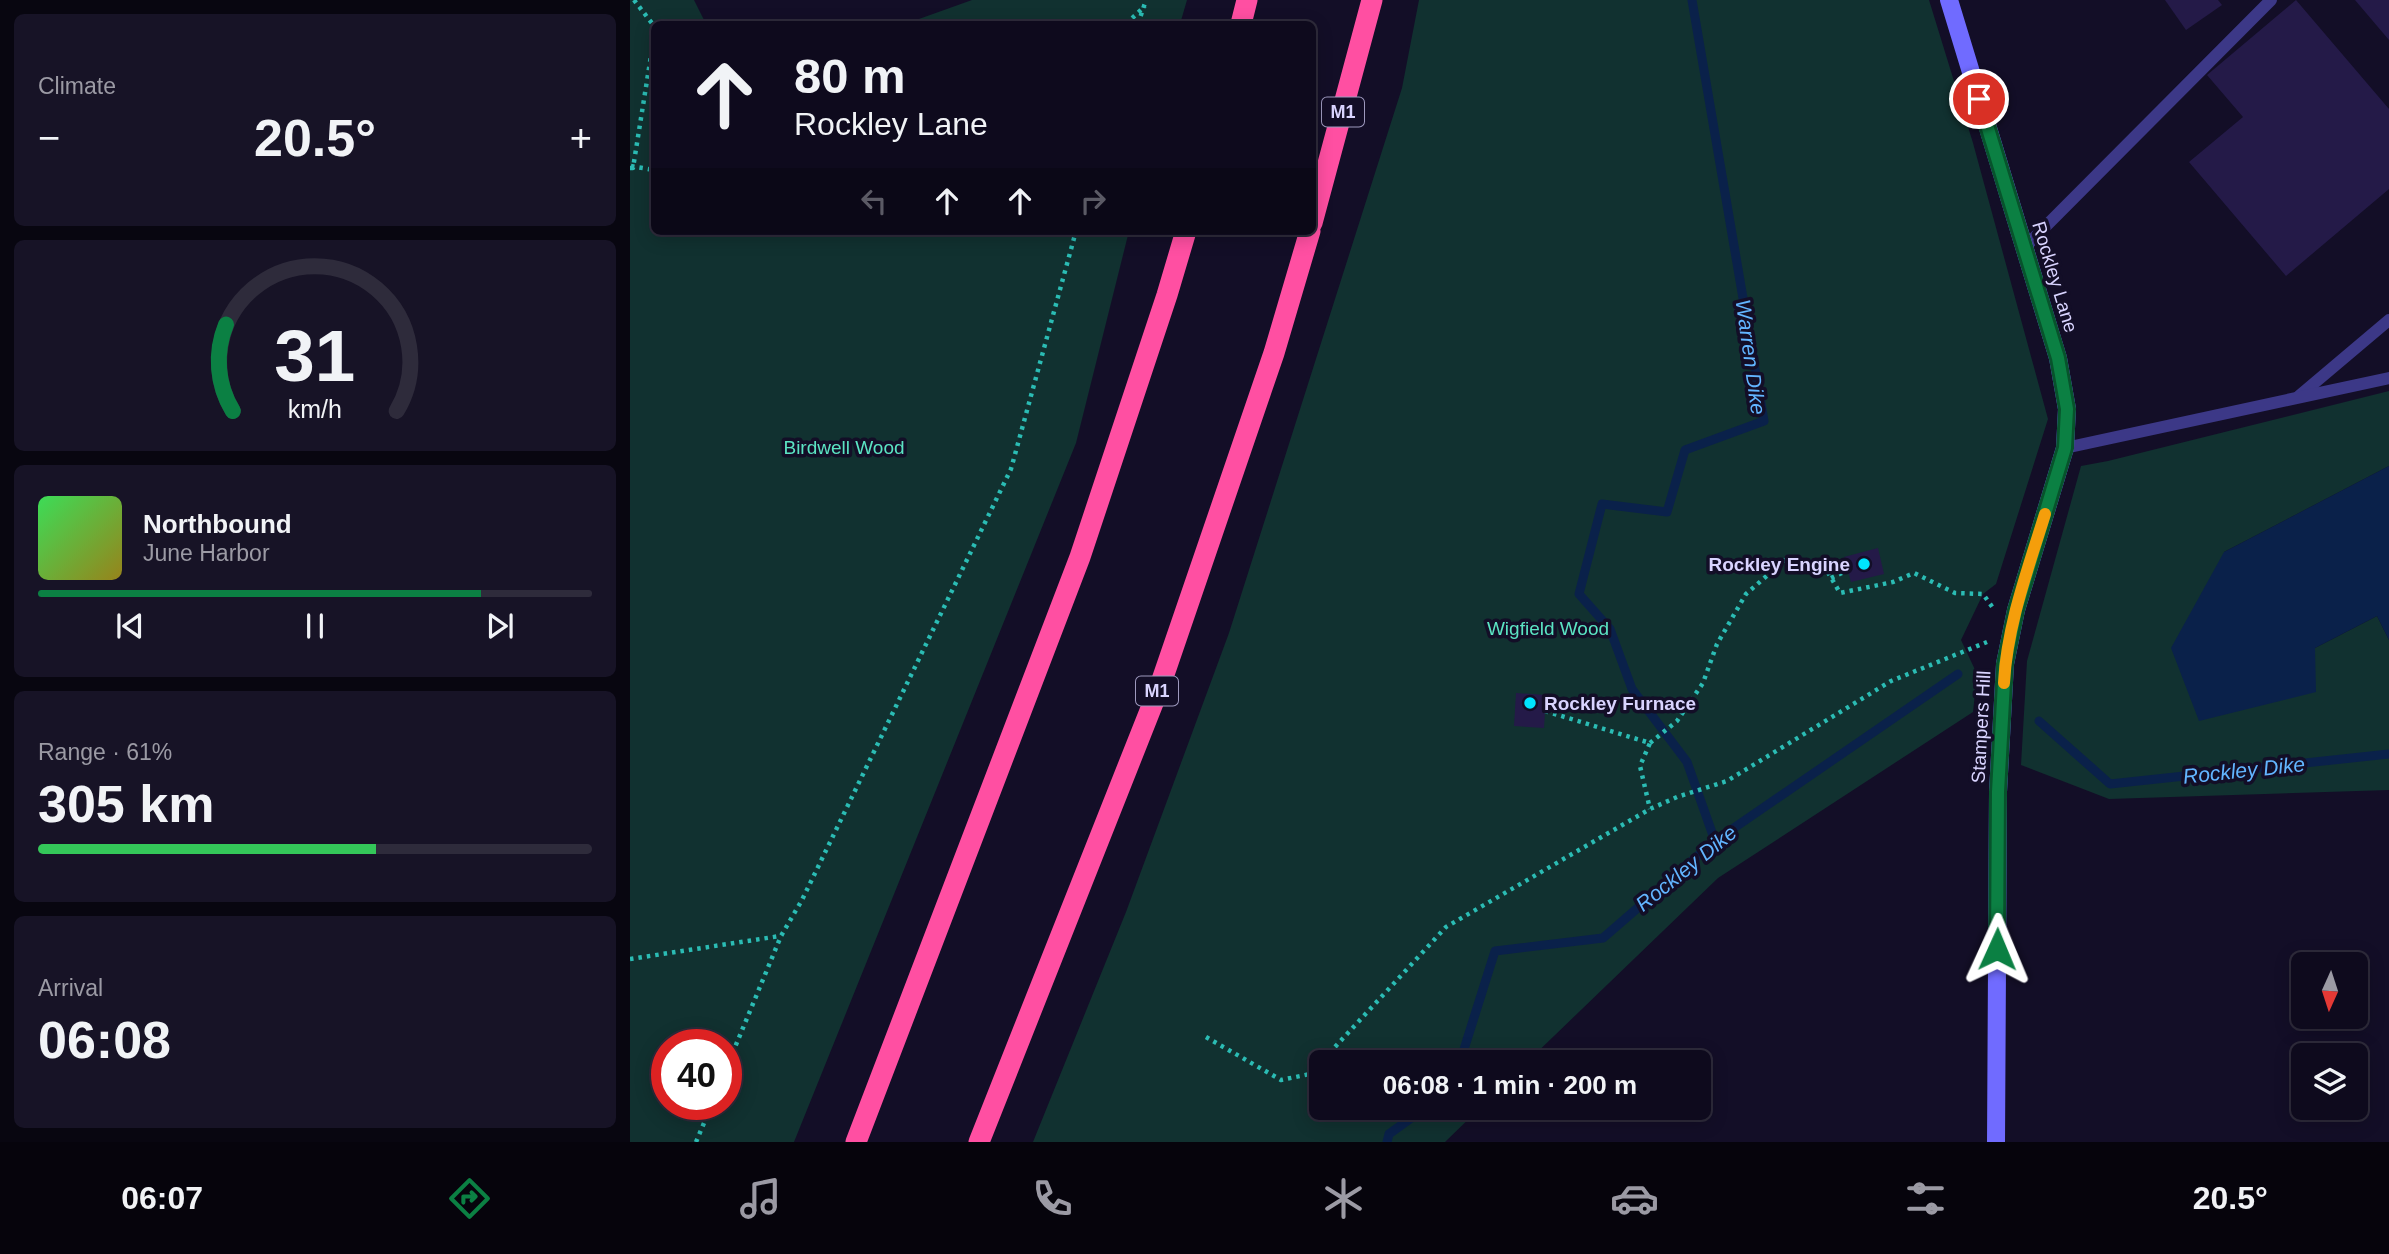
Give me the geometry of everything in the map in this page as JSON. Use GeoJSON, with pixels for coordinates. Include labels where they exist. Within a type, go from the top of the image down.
{"type":"FeatureCollection","features":[{"type":"Feature","properties":{"kind":"highway"},"geometry":{"type":"LineString","coordinates":[[1242,21],[1247,0]]}},
{"type":"Feature","properties":{"kind":"highway","name":"M1"},"geometry":{"type":"LineString","coordinates":[[1316,208],[1372,0]]}},
{"type":"Feature","properties":{"kind":"highway"},"geometry":{"type":"LineString","coordinates":[[856,1142],[1080,557],[1185,235]]}},
{"type":"Feature","properties":{"kind":"highway","name":"M1"},"geometry":{"type":"LineString","coordinates":[[979,1142],[1161,683],[1275,353],[1309,235]]}},
{"type":"Feature","properties":{"kind":"street","name":"Rockley Lane"},"geometry":{"type":"LineString","coordinates":[[1949,0],[2058,358],[2067,409],[2065,448],[2016,610]]}},
{"type":"Feature","properties":{"kind":"street","name":"Stampers Hill"},"geometry":{"type":"LineString","coordinates":[[1996,1142],[1998,792],[2005,664],[2016,610]]}},
{"type":"Feature","properties":{"kind":"lane"},"geometry":{"type":"LineString","coordinates":[[2024,248],[2271,0]]}},
{"type":"Feature","properties":{"kind":"lane"},"geometry":{"type":"LineString","coordinates":[[2296,399],[2389,320]]}},
{"type":"Feature","properties":{"kind":"lane"},"geometry":{"type":"LineString","coordinates":[[2065,448],[2389,378]]}},
{"type":"Feature","properties":{"kind":"path"},"geometry":{"type":"LineString","coordinates":[[634,0],[651,22]]}},
{"type":"Feature","properties":{"kind":"path"},"geometry":{"type":"LineString","coordinates":[[1129,21],[1145,3]]}},
{"type":"Feature","properties":{"kind":"path"},"geometry":{"type":"LineString","coordinates":[[1139,21],[1145,3]]}},
{"type":"Feature","properties":{"kind":"path"},"geometry":{"type":"LineString","coordinates":[[651,54],[631,167],[651,170]]}},
{"type":"Feature","properties":{"kind":"path"},"geometry":{"type":"LineString","coordinates":[[742,1030],[780,936],[802,900],[1010,469],[1075,235]]}},
{"type":"Feature","properties":{"kind":"path"},"geometry":{"type":"LineString","coordinates":[[1206,1037],[1281,1080],[1310,1074],[1446,927],[1650,810],[1677,797],[1727,781],[1891,681],[2011,634],[1983,594],[1955,593],[1914,573],[1893,582],[1840,593],[1822,562],[1785,560],[1746,594],[1717,644],[1703,684],[1677,721],[1650,743],[1640,766],[1650,810]]}},
{"type":"Feature","properties":{"kind":"path"},"geometry":{"type":"LineString","coordinates":[[1831,578],[1848,570]]}},
{"type":"Feature","properties":{"kind":"path"},"geometry":{"type":"LineString","coordinates":[[1545,711],[1650,743]]}},
{"type":"Feature","properties":{"kind":"path"},"geometry":{"type":"LineString","coordinates":[[630,959],[780,936]]}},
{"type":"Feature","properties":{"kind":"path"},"geometry":{"type":"LineString","coordinates":[[696,1142],[705,1120]]}},
{"type":"Feature","properties":{"kind":"green space","name":"Birdwell Wood"},"geometry":{"type":"Polygon","coordinates":[[[630,0],[694,0],[704,21],[651,21],[651,235],[1128,235],[1076,443],[794,1142],[630,1142],[630,0]]]}},
{"type":"Feature","properties":{"kind":"green space"},"geometry":{"type":"Polygon","coordinates":[[[972,0],[1187,0],[1181,21],[913,21],[972,0]]]}},
{"type":"Feature","properties":{"kind":"green space","name":"Wigfield Wood"},"geometry":{"type":"Polygon","coordinates":[[[1419,0],[1929,0],[1973,143],[2048,419],[1996,584],[1983,594],[1961,640],[1977,674],[1973,712],[1718,878],[1539,1050],[1309,1050],[1309,1120],[1468,1120],[1445,1142],[1033,1142],[1126,912],[1229,633],[1402,88],[1419,0]]]}},
{"type":"Feature","properties":{"kind":"green space"},"geometry":{"type":"Polygon","coordinates":[[[2389,391],[2389,466],[2224,552],[2315,648],[2377,616],[2389,640],[2389,790],[2109,799],[2021,765],[2027,661],[2081,466],[2389,391]]]}},
{"type":"Feature","properties":{"kind":"water"},"geometry":{"type":"Polygon","coordinates":[[[2389,466],[2389,640],[2377,616],[2315,648],[2316,692],[2199,721],[2171,648],[2224,552],[2389,466]]]}},
{"type":"Feature","properties":{"kind":"building"},"geometry":{"type":"Polygon","coordinates":[[[2165,0],[2218,0],[2222,5],[2186,30],[2165,0]]]}},
{"type":"Feature","properties":{"kind":"building"},"geometry":{"type":"Polygon","coordinates":[[[2296,0],[2389,109],[2389,189],[2286,276],[2189,162],[2243,117],[2207,75],[2296,0]]]}},
{"type":"Feature","properties":{"kind":"building"},"geometry":{"type":"Polygon","coordinates":[[[2355,0],[2389,0],[2389,40],[2355,0]]]}},
{"type":"Feature","properties":{"kind":"building","name":"Rockley Engine"},"geometry":{"type":"Polygon","coordinates":[[[1878,548],[1884,574],[1851,582],[1844,557],[1878,548]]]}},
{"type":"Feature","properties":{"kind":"building","name":"Rockley Furnace"},"geometry":{"type":"Polygon","coordinates":[[[1516,693],[1546,695],[1544,728],[1514,726],[1516,693]]]}},
{"type":"Feature","properties":{"kind":"waterway","name":"Warren Dike"},"geometry":{"type":"LineString","coordinates":[[1692,0],[1764,421],[1685,450],[1667,512],[1602,504],[1579,594],[1610,629],[1632,689],[1687,762],[1715,841]]}},
{"type":"Feature","properties":{"kind":"waterway","name":"Rockley Dike"},"geometry":{"type":"LineString","coordinates":[[1464,1050],[1495,951],[1603,938],[1715,841],[1958,674]]}},
{"type":"Feature","properties":{"kind":"waterway","name":"Rockley Dike"},"geometry":{"type":"LineString","coordinates":[[2039,721],[2110,784],[2389,754]]}},
{"type":"Feature","properties":{"kind":"waterway","name":"Rockley Dike"},"geometry":{"type":"LineString","coordinates":[[1387,1142],[1389,1134],[1408,1120]]}},
{"type":"Feature","properties":{"kind":"slow traffic"},"geometry":{"type":"LineString","coordinates":[[2004,683],[2016,610],[2045,514]]}},
{"type":"Feature","properties":{"kind":"place","name":"Rockley Engine"},"geometry":{"type":"Point","coordinates":[1864,564]}},
{"type":"Feature","properties":{"kind":"place","name":"Rockley Furnace"},"geometry":{"type":"Point","coordinates":[1530,703]}},
{"type":"Feature","properties":{"kind":"route"},"geometry":{"type":"LineString","coordinates":[[1979,99],[2058,358],[2067,409],[2065,448],[2016,610],[2005,664],[1998,792],[1997,949]]}}]}
